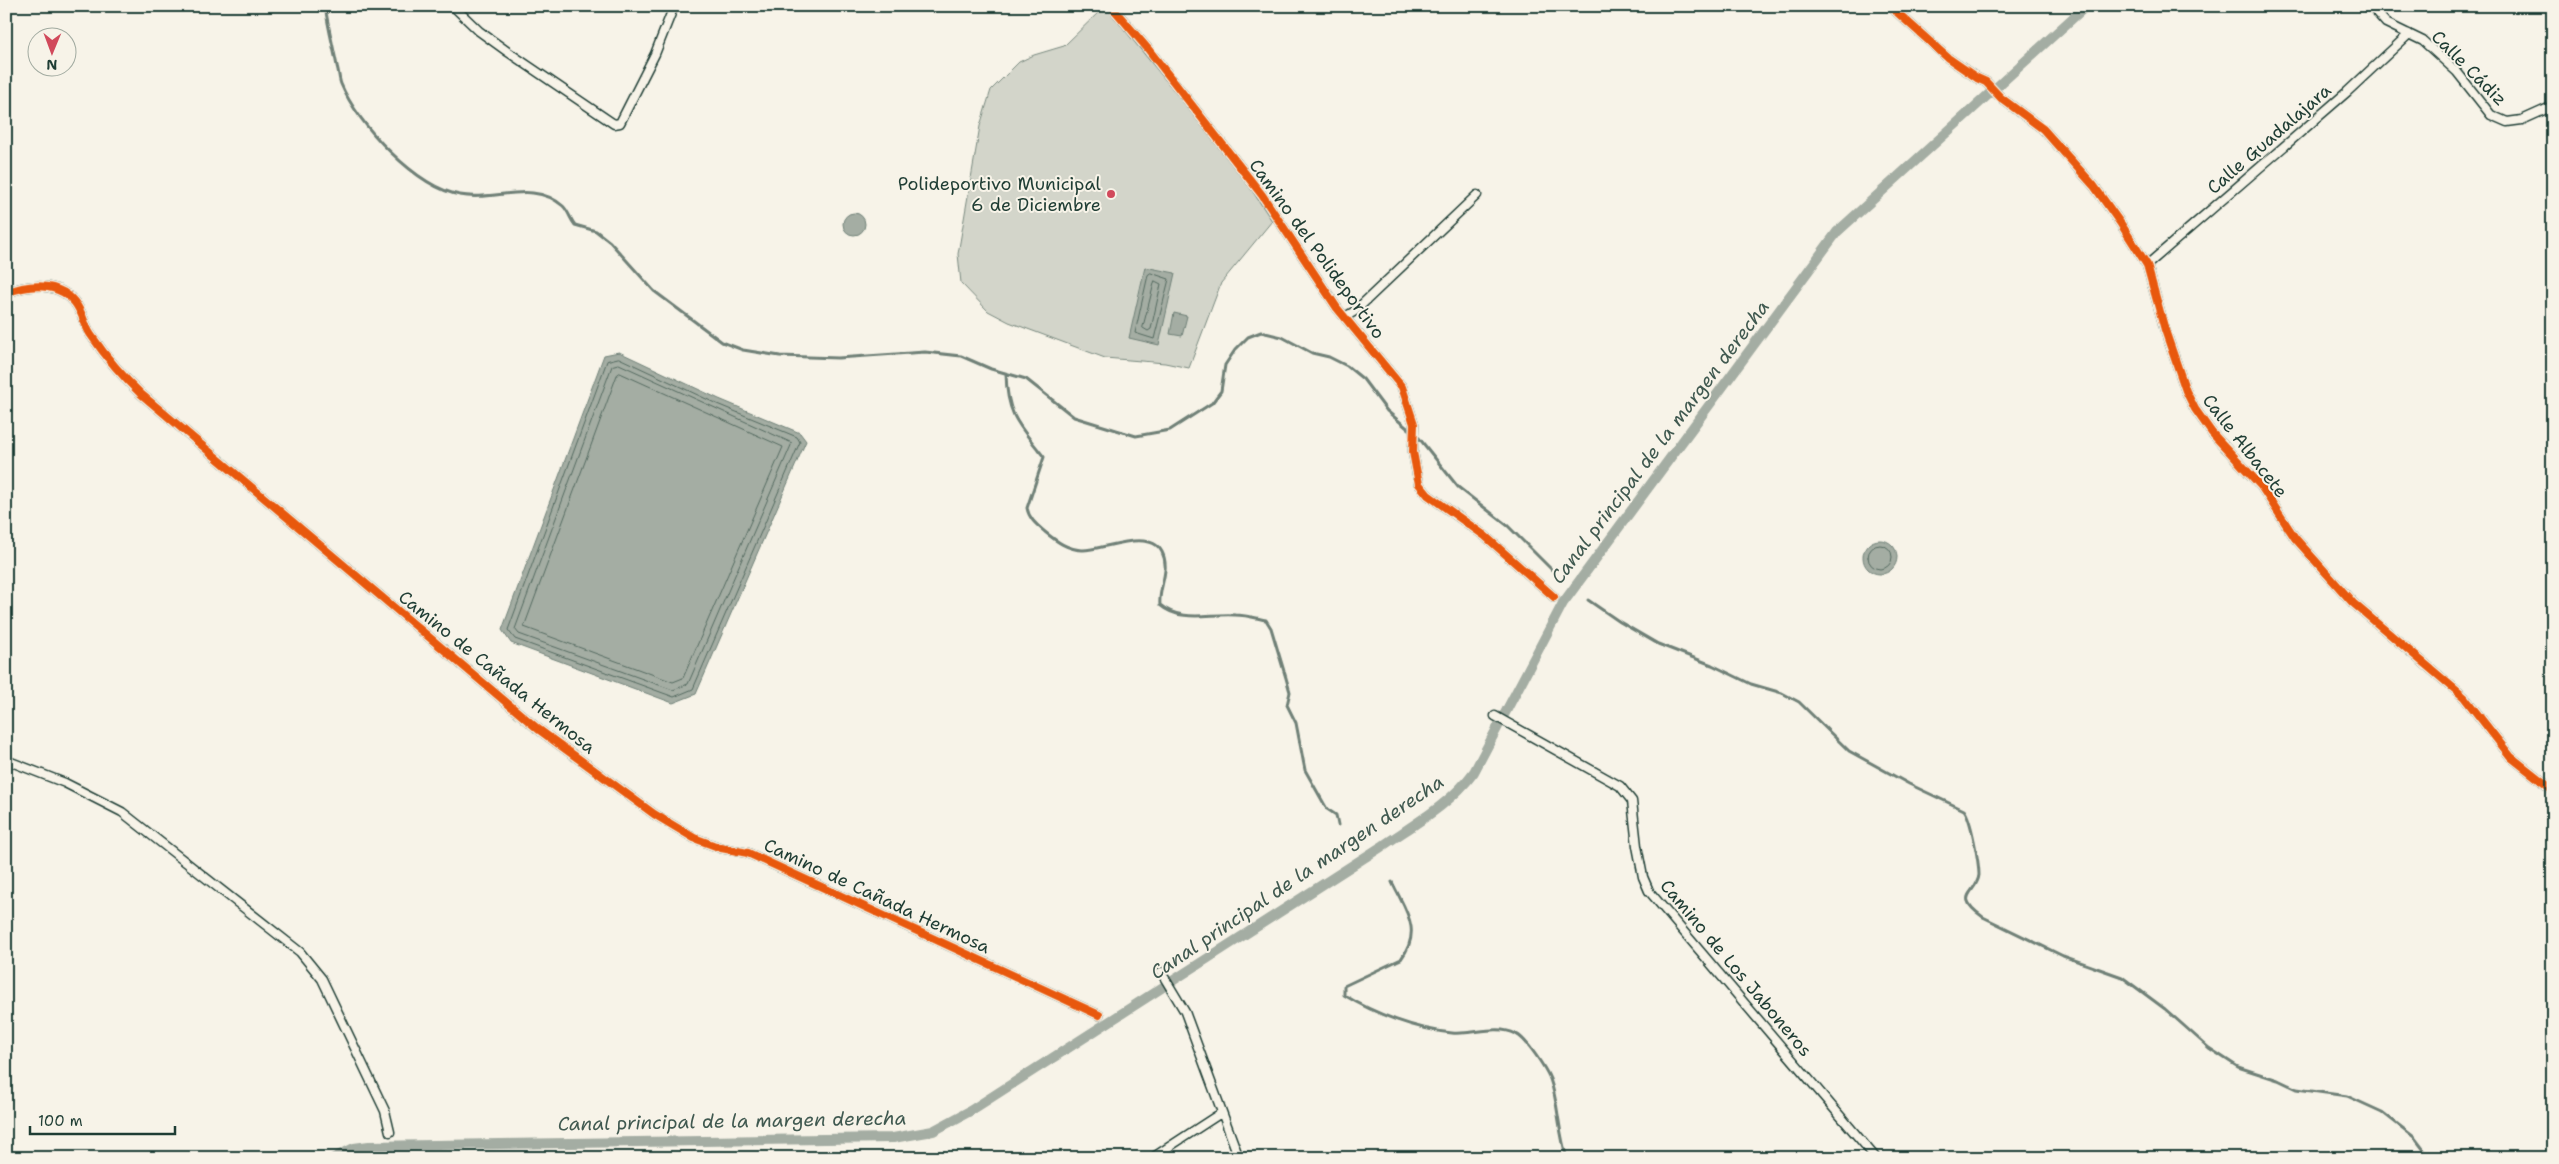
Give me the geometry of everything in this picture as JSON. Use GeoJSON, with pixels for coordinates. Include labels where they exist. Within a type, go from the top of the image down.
{"type":"FeatureCollection","features":[{"type":"Feature","properties":{"kind":"street"},"geometry":{"type":"LineString","coordinates":[[453,6],[479,31],[614,124],[620,123],[655,54],[674,6]]}},
{"type":"Feature","properties":{"kind":"street","name":"Camino del Polideportivo"},"geometry":{"type":"LineString","coordinates":[[1111,6],[1148,49],[1262,196],[1345,317],[1402,387],[1414,424],[1413,452],[1419,484],[1428,495],[1485,536],[1554,597]]}},
{"type":"Feature","properties":{"kind":"street","name":"Calle Albacete"},"geometry":{"type":"LineString","coordinates":[[1890,6],[1948,58],[1988,84],[2001,98],[2043,130],[2094,186],[2122,224],[2147,265],[2165,330],[2186,392],[2195,409],[2212,433],[2260,486],[2295,538],[2353,603],[2464,697],[2511,758],[2553,790]]}},
{"type":"Feature","properties":{"kind":"street","name":"Calle Cádiz"},"geometry":{"type":"LineString","coordinates":[[2371,6],[2386,23],[2423,41],[2457,72],[2491,115],[2507,122],[2522,120],[2553,106]]}},
{"type":"Feature","properties":{"kind":"street","name":"Calle Guadalajara"},"geometry":{"type":"LineString","coordinates":[[2147,265],[2347,92],[2409,34]]}},
{"type":"Feature","properties":{"kind":"street"},"geometry":{"type":"LineString","coordinates":[[1345,317],[1355,311],[1477,195]]}},
{"type":"Feature","properties":{"kind":"street","name":"Camino de Cañada Hermosa"},"geometry":{"type":"LineString","coordinates":[[6,293],[20,288],[48,287],[69,294],[80,310],[89,333],[121,376],[538,729],[654,814],[694,838],[721,848],[748,854],[1099,1015]]}},
{"type":"Feature","properties":{"kind":"street","name":"Camino de Los Jaboneros"},"geometry":{"type":"LineString","coordinates":[[1495,716],[1620,786],[1632,801],[1640,861],[1649,891],[1876,1158]]}},
{"type":"Feature","properties":{"kind":"street"},"geometry":{"type":"LineString","coordinates":[[6,760],[66,782],[122,812],[300,952],[322,979],[385,1111],[390,1132]]}},
{"type":"Feature","properties":{"kind":"street"},"geometry":{"type":"LineString","coordinates":[[1162,974],[1185,1012],[1238,1158]]}},
{"type":"Feature","properties":{"kind":"street"},"geometry":{"type":"LineString","coordinates":[[1152,1158],[1221,1113]]}},
{"type":"Feature","properties":{"kind":"shaded area","name":"Polideportivo Municipal 6 de Diciembre"},"geometry":{"type":"Polygon","coordinates":[[[1105,6],[1237,168],[1272,221],[1221,283],[1189,368],[1165,363],[1105,358],[1009,322],[988,311],[961,283],[958,254],[980,126],[991,90],[1019,62],[1034,55],[1064,46],[1105,6]]]}},
{"type":"Feature","properties":{"kind":"water"},"geometry":{"type":"Polygon","coordinates":[[[854,213],[862,216],[865,224],[862,232],[854,235],[846,232],[843,224],[846,216],[854,213]]]}},
{"type":"Feature","properties":{"kind":"water"},"geometry":{"type":"Polygon","coordinates":[[[1145,267],[1175,273],[1159,345],[1129,338],[1145,267]]]}},
{"type":"Feature","properties":{"kind":"water"},"geometry":{"type":"Polygon","coordinates":[[[1174,313],[1187,316],[1182,336],[1170,334],[1174,313]]]}},
{"type":"Feature","properties":{"kind":"water"},"geometry":{"type":"Polygon","coordinates":[[[619,352],[719,399],[800,433],[806,441],[696,694],[673,703],[511,643],[502,630],[604,355],[619,352]]]}},
{"type":"Feature","properties":{"kind":"water"},"geometry":{"type":"Polygon","coordinates":[[[1880,540],[1892,545],[1897,557],[1892,569],[1880,574],[1868,569],[1863,557],[1868,545],[1880,540]]]}},
{"type":"Feature","properties":{"kind":"waterway"},"geometry":{"type":"LineString","coordinates":[[325,6],[340,82],[349,100],[375,135],[407,167],[443,190],[460,195],[486,196],[526,192],[551,198],[565,208],[575,225],[596,231],[610,242],[654,291],[722,342],[743,350],[780,356],[838,358],[925,352],[961,356],[991,369],[1026,379],[1074,417],[1136,436],[1170,430],[1212,403],[1221,391],[1225,365],[1235,350],[1248,337],[1261,332],[1282,337],[1312,353],[1329,357],[1347,366],[1363,379],[1387,411],[1419,438],[1458,487],[1508,526],[1553,571]]}},
{"type":"Feature","properties":{"kind":"waterway","name":"Canal principal de la margen derecha"},"geometry":{"type":"LineString","coordinates":[[334,1158],[354,1148],[369,1146],[893,1138],[933,1131],[970,1111],[1381,847],[1443,804],[1474,772],[1563,603],[1837,232],[2086,6]]}},
{"type":"Feature","properties":{"kind":"waterway"},"geometry":{"type":"LineString","coordinates":[[1006,374],[1009,401],[1016,420],[1044,457],[1027,508],[1031,519],[1058,542],[1078,550],[1137,541],[1156,545],[1162,552],[1165,565],[1160,605],[1168,611],[1186,616],[1239,615],[1266,620],[1271,628],[1290,692],[1287,705],[1296,723],[1305,770],[1327,809],[1336,815],[1338,825]]}},
{"type":"Feature","properties":{"kind":"waterway"},"geometry":{"type":"LineString","coordinates":[[1588,600],[1620,622],[1658,644],[1712,665],[1751,684],[1782,693],[1799,702],[1849,751],[1909,784],[1964,810],[1972,831],[1979,875],[1968,899],[1969,904],[1983,917],[2063,956],[2122,977],[2165,1009],[2209,1048],[2238,1067],[2278,1080],[2297,1089],[2347,1096],[2382,1112],[2414,1137],[2430,1158]]}},
{"type":"Feature","properties":{"kind":"waterway"},"geometry":{"type":"LineString","coordinates":[[1392,882],[1410,920],[1411,939],[1407,949],[1401,959],[1344,986],[1344,995],[1396,1020],[1424,1028],[1452,1033],[1501,1030],[1516,1034],[1525,1041],[1535,1054],[1550,1079],[1567,1158]]}},
{"type":"Feature","properties":{"kind":"cycle path"},"geometry":{"type":"LineString","coordinates":[[1111,6],[1148,49],[1262,195],[1337,308],[1402,387],[1414,424],[1413,452],[1419,484],[1428,495],[1485,536],[1554,597]]}},
{"type":"Feature","properties":{"kind":"cycle path"},"geometry":{"type":"LineString","coordinates":[[1890,6],[1948,58],[1986,82],[2001,98],[2043,129],[2094,186],[2147,265],[2165,330],[2186,391],[2195,409],[2212,433],[2261,486],[2295,538],[2353,603],[2464,697],[2511,757],[2553,790]]}},
{"type":"Feature","properties":{"kind":"cycle path"},"geometry":{"type":"LineString","coordinates":[[6,293],[16,289],[38,286],[48,287],[66,294],[74,301],[89,332],[102,351],[141,394],[538,729],[654,814],[694,838],[721,848],[748,853],[1099,1015]]}},
{"type":"Feature","properties":{"kind":"place","name":"Polideportivo Municipal 6 de Diciembre"},"geometry":{"type":"Point","coordinates":[1111,194]}}]}
